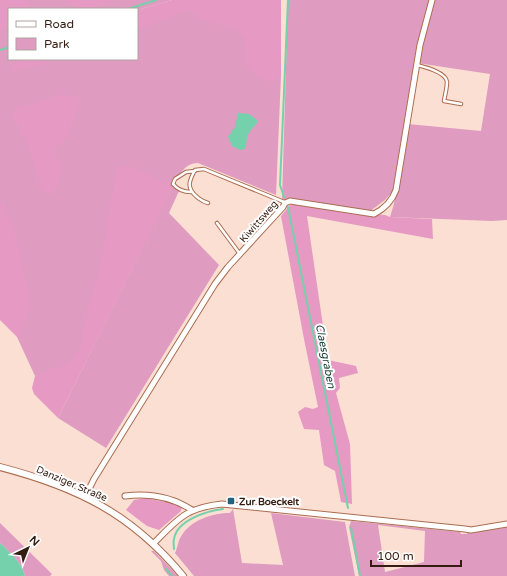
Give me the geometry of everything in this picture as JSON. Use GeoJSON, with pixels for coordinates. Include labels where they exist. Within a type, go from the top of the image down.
{"type":"FeatureCollection","features":[{"type":"Feature","properties":{"kind":"street","name":"Kiwittsweg"},"geometry":{"type":"LineString","coordinates":[[85,497],[94,479],[205,300],[228,267],[285,203],[290,201],[374,214],[380,211],[392,199],[396,190],[420,44],[432,0]]}},
{"type":"Feature","properties":{"kind":"street","name":"Danziger Straße"},"geometry":{"type":"LineString","coordinates":[[0,467],[32,476],[85,497],[100,505],[123,519],[153,544],[183,576]]}},
{"type":"Feature","properties":{"kind":"street"},"geometry":{"type":"LineString","coordinates":[[125,496],[140,494],[161,497],[180,502],[192,510]]}},
{"type":"Feature","properties":{"kind":"street"},"geometry":{"type":"LineString","coordinates":[[153,544],[180,518],[192,510],[208,506],[229,504],[314,515],[471,530],[507,524]]}},
{"type":"Feature","properties":{"kind":"lane"},"geometry":{"type":"LineString","coordinates":[[417,65],[432,69],[445,78],[447,82],[444,102],[461,104]]}},
{"type":"Feature","properties":{"kind":"lane"},"geometry":{"type":"LineString","coordinates":[[192,192],[184,192],[177,189],[173,184],[175,179],[186,172],[204,169],[285,203]]}},
{"type":"Feature","properties":{"kind":"lane"},"geometry":{"type":"LineString","coordinates":[[195,170],[189,186],[192,192],[203,202],[208,203]]}},
{"type":"Feature","properties":{"kind":"lane"},"geometry":{"type":"LineString","coordinates":[[217,223],[241,254]]}},
{"type":"Feature","properties":{"kind":"green space"},"geometry":{"type":"Polygon","coordinates":[[[0,0],[172,0],[138,10],[138,8],[8,8],[8,60],[138,60],[138,17],[194,0],[262,0],[281,75],[276,195],[198,163],[189,165],[179,175],[173,187],[179,191],[169,213],[219,265],[106,448],[58,418],[172,188],[73,370],[35,376],[17,337],[15,280],[0,234],[0,0]]]}},
{"type":"Feature","properties":{"kind":"green space"},"geometry":{"type":"Polygon","coordinates":[[[288,0],[431,0],[393,191],[385,200],[369,212],[305,201],[282,200],[288,0]]]}},
{"type":"Feature","properties":{"kind":"green space"},"geometry":{"type":"Polygon","coordinates":[[[434,0],[507,0],[507,220],[492,221],[390,217],[394,204],[408,124],[481,131],[490,74],[417,63],[434,0]]]}},
{"type":"Feature","properties":{"kind":"green space"},"geometry":{"type":"Polygon","coordinates":[[[233,509],[242,563],[283,565],[271,513],[345,522],[355,576],[194,576],[175,553],[181,537],[191,525],[197,521],[217,514],[230,513],[233,509]]]}},
{"type":"Feature","properties":{"kind":"green space"},"geometry":{"type":"Polygon","coordinates":[[[351,521],[460,532],[461,534],[467,534],[467,532],[507,525],[507,576],[359,576],[349,527],[351,521]],[[378,525],[385,572],[424,562],[425,531],[378,525]]]}},
{"type":"Feature","properties":{"kind":"green space"},"geometry":{"type":"Polygon","coordinates":[[[0,523],[52,574],[50,576],[25,576],[12,554],[0,543],[0,523]]]}},
{"type":"Feature","properties":{"kind":"green space"},"geometry":{"type":"Polygon","coordinates":[[[151,551],[154,551],[178,576],[169,576],[164,570],[161,561],[151,551]]]}},
{"type":"Feature","properties":{"kind":"shaded area"},"geometry":{"type":"Polygon","coordinates":[[[0,0],[28,1],[28,8],[8,8],[8,27],[0,31],[0,0]]]}},
{"type":"Feature","properties":{"kind":"shaded area"},"geometry":{"type":"Polygon","coordinates":[[[67,0],[116,0],[97,7],[85,8],[73,5],[67,0]]]}},
{"type":"Feature","properties":{"kind":"shaded area"},"geometry":{"type":"Polygon","coordinates":[[[172,0],[281,0],[281,75],[273,82],[269,82],[251,71],[247,66],[245,58],[245,41],[243,37],[235,30],[227,26],[211,23],[201,19],[188,10],[138,30],[138,10],[172,0]]]}},
{"type":"Feature","properties":{"kind":"shaded area"},"geometry":{"type":"Polygon","coordinates":[[[19,60],[53,60],[13,71],[13,64],[19,60]]]}},
{"type":"Feature","properties":{"kind":"shaded area"},"geometry":{"type":"Polygon","coordinates":[[[57,95],[73,96],[79,98],[81,101],[64,142],[56,146],[55,155],[61,161],[60,175],[58,185],[48,194],[44,193],[40,186],[27,142],[13,118],[13,113],[22,105],[29,105],[57,95]]]}},
{"type":"Feature","properties":{"kind":"shaded area"},"geometry":{"type":"Polygon","coordinates":[[[238,113],[249,114],[257,120],[257,123],[248,136],[245,149],[240,150],[232,146],[228,137],[235,127],[238,113]]]}},
{"type":"Feature","properties":{"kind":"shaded area"},"geometry":{"type":"Polygon","coordinates":[[[121,166],[141,170],[173,187],[58,418],[34,394],[32,388],[35,376],[53,367],[58,368],[67,363],[76,354],[81,345],[82,332],[106,237],[117,168],[121,166]]]}},
{"type":"Feature","properties":{"kind":"shaded area"},"geometry":{"type":"Polygon","coordinates":[[[0,200],[13,227],[28,288],[30,309],[17,337],[0,320],[0,200]]]}},
{"type":"Feature","properties":{"kind":"shaded area"},"geometry":{"type":"Polygon","coordinates":[[[301,203],[390,217],[432,219],[433,239],[307,216],[328,360],[356,366],[358,373],[339,378],[340,388],[336,393],[350,444],[352,504],[341,502],[335,471],[324,465],[319,430],[304,429],[298,412],[305,407],[313,409],[318,407],[281,216],[290,205],[301,203]]]}},
{"type":"Feature","properties":{"kind":"shaded area"},"geometry":{"type":"Polygon","coordinates":[[[145,498],[182,505],[181,511],[159,530],[147,526],[126,510],[134,500],[145,498]]]}},
{"type":"Feature","properties":{"kind":"shaded area"},"geometry":{"type":"Polygon","coordinates":[[[0,543],[12,554],[25,576],[0,576],[0,543]]]}},
{"type":"Feature","properties":{"kind":"waterway"},"geometry":{"type":"LineString","coordinates":[[131,8],[156,0]]}},
{"type":"Feature","properties":{"kind":"waterway","name":"Claesgraben"},"geometry":{"type":"LineString","coordinates":[[284,197],[280,185],[288,0]]}},
{"type":"Feature","properties":{"kind":"waterway"},"geometry":{"type":"LineString","coordinates":[[0,50],[8,47]]}},
{"type":"Feature","properties":{"kind":"waterway","name":"Claesgraben"},"geometry":{"type":"LineString","coordinates":[[288,207],[348,508]]}},
{"type":"Feature","properties":{"kind":"waterway"},"geometry":{"type":"LineString","coordinates":[[174,549],[176,532],[187,522],[201,514],[223,509]]}},
{"type":"Feature","properties":{"kind":"waterway","name":"Claesgraben"},"geometry":{"type":"LineString","coordinates":[[351,528],[360,576]]}},
{"type":"Feature","properties":{"kind":"waterway"},"geometry":{"type":"LineString","coordinates":[[166,569],[172,576]]}},
{"type":"Feature","properties":{"kind":"place","name":"Zur Boeckelt"},"geometry":{"type":"Point","coordinates":[231,501]}}]}
